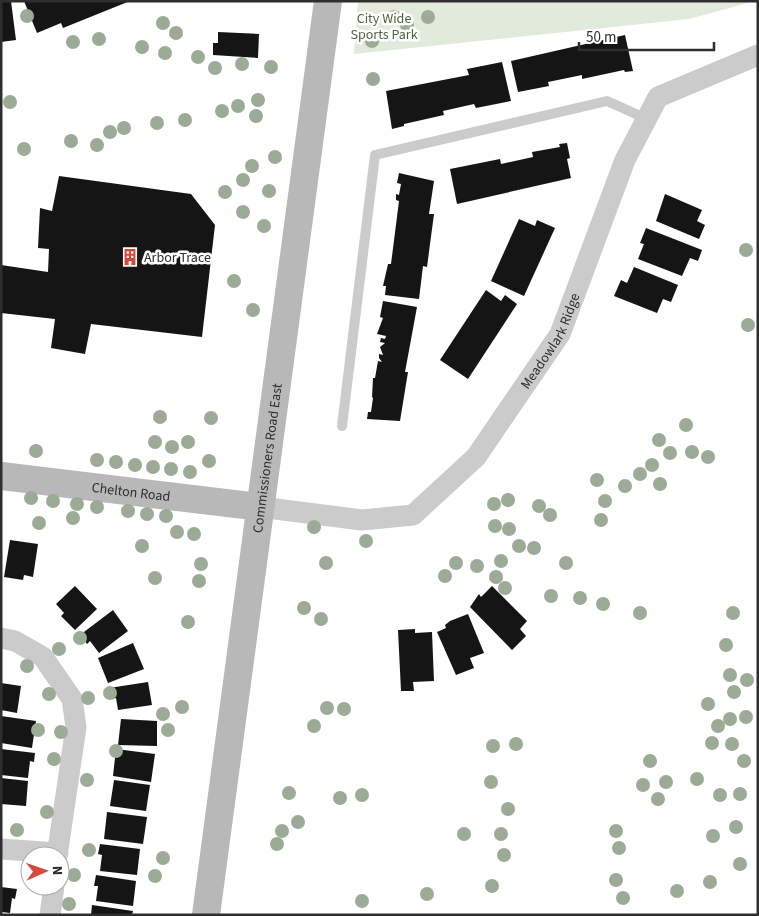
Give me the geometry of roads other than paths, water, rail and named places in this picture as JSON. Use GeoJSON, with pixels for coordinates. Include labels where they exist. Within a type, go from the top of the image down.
{"type":"FeatureCollection","features":[{"type":"Feature","properties":{"kind":"main road","name":"Commissioners Road East"},"geometry":{"type":"LineString","coordinates":[[206,915],[328,1]]}},
{"type":"Feature","properties":{"kind":"main road","name":"Chelton Road"},"geometry":{"type":"LineString","coordinates":[[1,476],[260,507]]}},
{"type":"Feature","properties":{"kind":"street","name":"Meadowlark Ridge"},"geometry":{"type":"LineString","coordinates":[[260,507],[362,520],[413,515],[476,457],[560,334],[625,160],[658,97],[758,55]]}},
{"type":"Feature","properties":{"kind":"street"},"geometry":{"type":"LineString","coordinates":[[1,638],[15,641],[42,657],[72,699],[76,727],[59,846]]}},
{"type":"Feature","properties":{"kind":"street"},"geometry":{"type":"LineString","coordinates":[[1,849],[20,851]]}},
{"type":"Feature","properties":{"kind":"street"},"geometry":{"type":"LineString","coordinates":[[50,915],[53,896]]}},
{"type":"Feature","properties":{"kind":"lane"},"geometry":{"type":"LineString","coordinates":[[342,426],[375,155],[607,101],[647,119]]}},
{"type":"Feature","properties":{"kind":"place","name":"Arbor Trace"},"geometry":{"type":"Point","coordinates":[130,257]}},
{"type":"Feature","properties":{"kind":"park label","name":"City Wide Sports Park"},"geometry":{"type":"Point","coordinates":[384,26]}}]}
